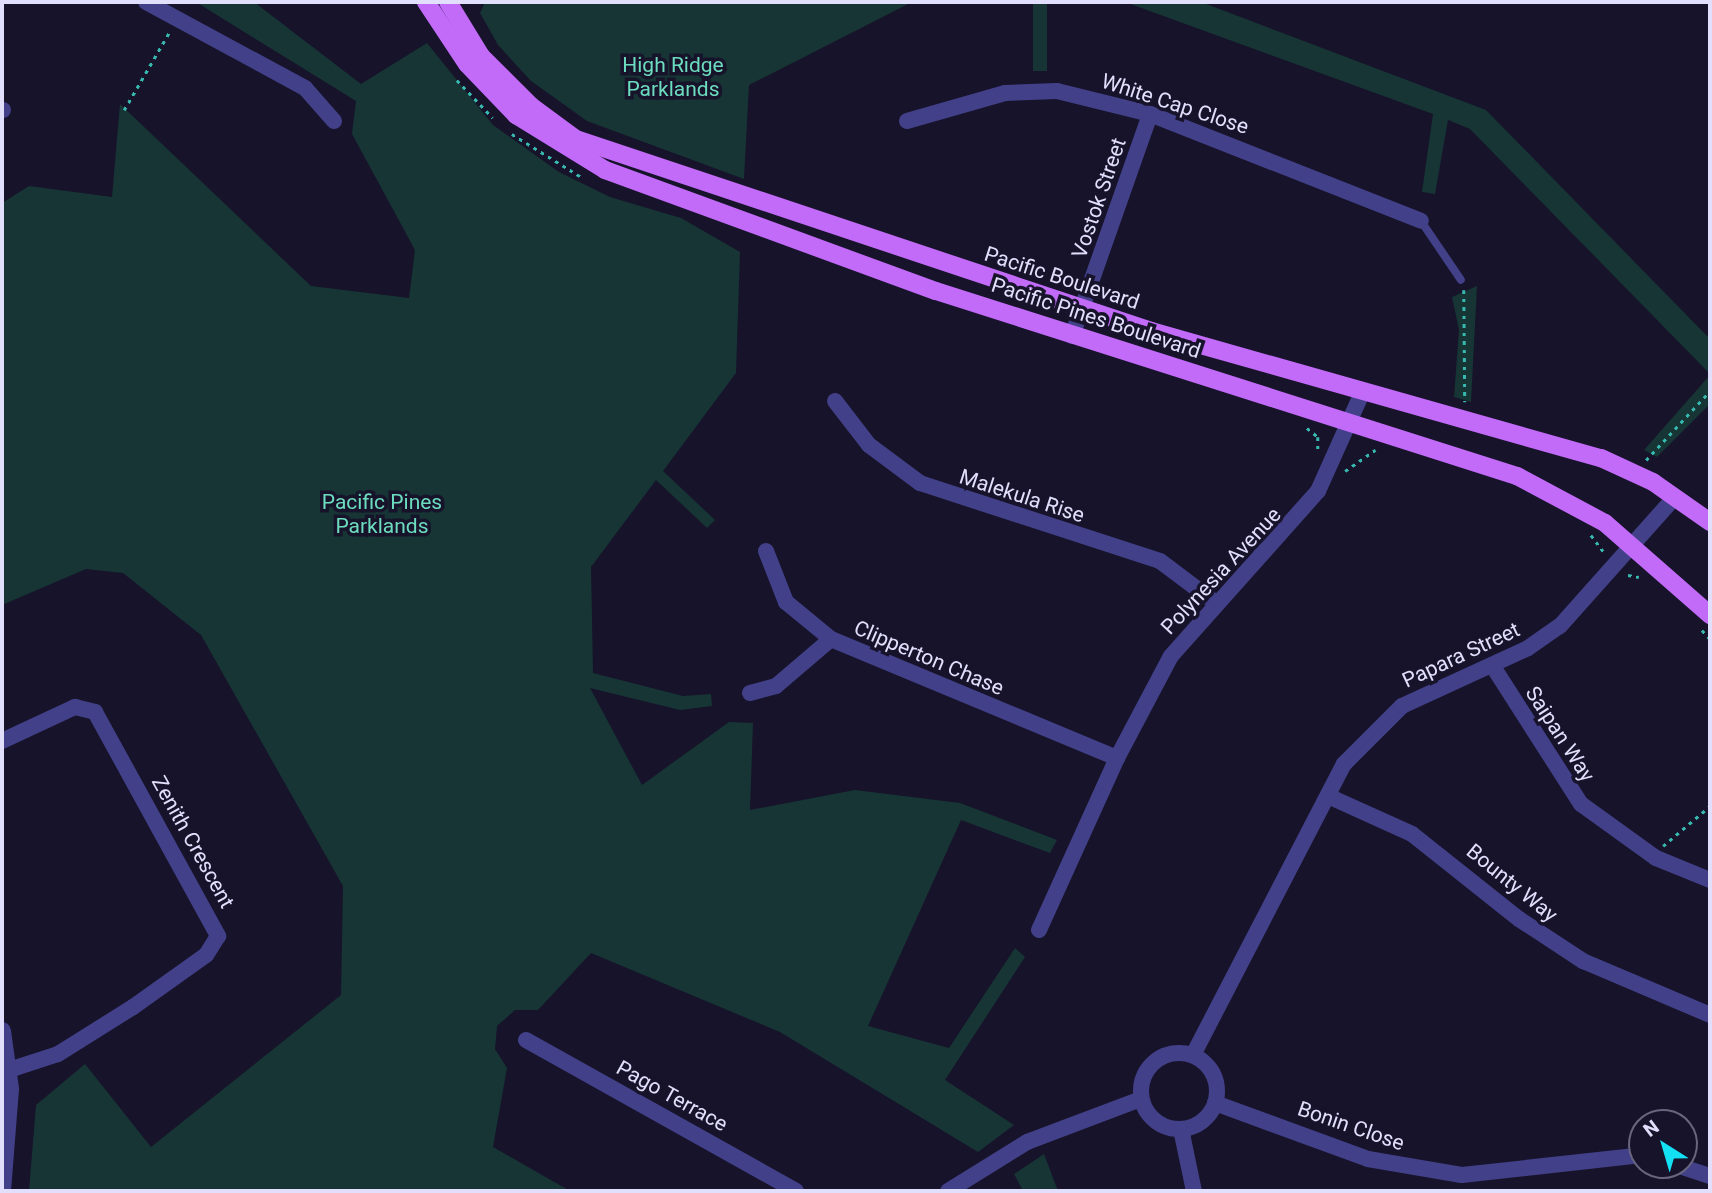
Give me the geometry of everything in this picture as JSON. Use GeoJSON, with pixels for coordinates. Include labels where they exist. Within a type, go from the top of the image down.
{"type":"FeatureCollection","features":[{"type":"Feature","properties":{"kind":"main road","name":"Pacific Pines Boulevard"},"geometry":{"type":"LineString","coordinates":[[426,2],[467,64],[526,123],[605,170],[1072,336],[1517,476],[1575,504],[1633,544],[1710,615]]}},
{"type":"Feature","properties":{"kind":"main road","name":"Pacific Boulevard"},"geometry":{"type":"LineString","coordinates":[[448,2],[481,56],[531,106],[576,139],[1082,309],[1362,393],[1601,458],[1639,475],[1710,522]]}},
{"type":"Feature","properties":{"kind":"street"},"geometry":{"type":"LineString","coordinates":[[146,2],[305,88],[334,121]]}},
{"type":"Feature","properties":{"kind":"street","name":"White Cap Close"},"geometry":{"type":"LineString","coordinates":[[907,121],[1005,93],[1057,91],[1150,114],[1420,221]]}},
{"type":"Feature","properties":{"kind":"street","name":"Vostok Street"},"geometry":{"type":"LineString","coordinates":[[1072,336],[1150,114]]}},
{"type":"Feature","properties":{"kind":"street","name":"Polynesia Avenue"},"geometry":{"type":"LineString","coordinates":[[1040,930],[1117,758],[1171,656],[1216,603],[1297,520],[1331,470],[1362,393]]}},
{"type":"Feature","properties":{"kind":"street","name":"Malekula Rise"},"geometry":{"type":"LineString","coordinates":[[835,401],[869,445],[920,484],[1160,561],[1216,603]]}},
{"type":"Feature","properties":{"kind":"street","name":"Papara Street"},"geometry":{"type":"LineString","coordinates":[[1193,1055],[1344,764],[1402,706],[1492,665],[1560,626],[1675,497]]}},
{"type":"Feature","properties":{"kind":"street","name":"Clipperton Chase"},"geometry":{"type":"LineString","coordinates":[[766,551],[786,602],[831,639],[1117,758]]}},
{"type":"Feature","properties":{"kind":"street"},"geometry":{"type":"LineString","coordinates":[[750,693],[776,686],[831,639]]}},
{"type":"Feature","properties":{"kind":"street","name":"Saipan Way"},"geometry":{"type":"LineString","coordinates":[[1492,665],[1581,804],[1657,858],[1710,880]]}},
{"type":"Feature","properties":{"kind":"street","name":"Zenith Crescent"},"geometry":{"type":"LineString","coordinates":[[2,741],[75,707],[95,712],[218,936],[206,955],[133,1007],[58,1054],[9,1070]]}},
{"type":"Feature","properties":{"kind":"street","name":"Bounty Way"},"geometry":{"type":"LineString","coordinates":[[1328,796],[1422,840],[1518,919],[1583,961],[1710,1015]]}},
{"type":"Feature","properties":{"kind":"street"},"geometry":{"type":"LineString","coordinates":[[2,1031],[9,1070],[2,1191]]}},
{"type":"Feature","properties":{"kind":"street","name":"Pago Terrace"},"geometry":{"type":"LineString","coordinates":[[526,1040],[796,1191]]}},
{"type":"Feature","properties":{"kind":"street"},"geometry":{"type":"LineString","coordinates":[[1180,1052],[1193,1055],[1214,1074],[1215,1103],[1202,1121],[1181,1129],[1155,1121],[1141,1099],[1140,1085],[1154,1061],[1180,1052]]}},
{"type":"Feature","properties":{"kind":"street"},"geometry":{"type":"LineString","coordinates":[[947,1191],[1027,1142],[1141,1099]]}},
{"type":"Feature","properties":{"kind":"street","name":"Bonin Close"},"geometry":{"type":"LineString","coordinates":[[1215,1103],[1368,1159],[1462,1175],[1628,1157]]}},
{"type":"Feature","properties":{"kind":"street"},"geometry":{"type":"LineString","coordinates":[[1181,1129],[1194,1191]]}},
{"type":"Feature","properties":{"kind":"lane"},"geometry":{"type":"LineString","coordinates":[[1420,221],[1461,279]]}},
{"type":"Feature","properties":{"kind":"path"},"geometry":{"type":"LineString","coordinates":[[124,110],[177,20]]}},
{"type":"Feature","properties":{"kind":"path"},"geometry":{"type":"LineString","coordinates":[[1461,279],[1461,420]]}},
{"type":"Feature","properties":{"kind":"path"},"geometry":{"type":"LineString","coordinates":[[1639,475],[1650,453],[1710,391]]}},
{"type":"Feature","properties":{"kind":"path"},"geometry":{"type":"LineString","coordinates":[[1345,471],[1366,451],[1387,453]]}},
{"type":"Feature","properties":{"kind":"path"},"geometry":{"type":"LineString","coordinates":[[1581,528],[1604,552]]}},
{"type":"Feature","properties":{"kind":"path"},"geometry":{"type":"LineString","coordinates":[[1657,858],[1665,842],[1710,806]]}},
{"type":"Feature","properties":{"kind":"green space","name":"Pacific Pines Parklands"},"geometry":{"type":"Polygon","coordinates":[[[196,2],[254,2],[361,84],[427,43],[493,125],[559,172],[610,197],[681,218],[740,252],[736,373],[663,471],[715,520],[707,528],[656,480],[591,567],[593,673],[683,696],[711,694],[712,706],[680,710],[590,688],[642,785],[729,722],[753,723],[750,810],[855,790],[960,803],[1057,840],[1050,853],[961,820],[868,1026],[949,1048],[1015,948],[1025,957],[945,1080],[1014,1125],[978,1152],[780,1032],[591,953],[538,1010],[515,1010],[497,1026],[495,1049],[507,1068],[493,1147],[570,1191],[29,1191],[36,1105],[85,1064],[151,1147],[341,995],[343,886],[201,635],[123,573],[86,569],[2,605],[2,203],[29,186],[112,197],[120,104],[311,286],[409,298],[415,250],[352,134],[356,101],[196,2]]]}},
{"type":"Feature","properties":{"kind":"green space","name":"High Ridge Parklands"},"geometry":{"type":"Polygon","coordinates":[[[485,2],[912,2],[749,85],[744,179],[587,121],[531,81],[498,45],[480,13],[485,2]]]}},
{"type":"Feature","properties":{"kind":"green space"},"geometry":{"type":"Polygon","coordinates":[[[1033,2],[1047,2],[1047,71],[1033,71],[1033,2]]]}},
{"type":"Feature","properties":{"kind":"green space"},"geometry":{"type":"Polygon","coordinates":[[[1125,2],[1201,2],[1486,110],[1710,339],[1710,374],[1470,129],[1448,120],[1435,194],[1422,192],[1433,114],[1125,2]]]}},
{"type":"Feature","properties":{"kind":"green space"},"geometry":{"type":"Polygon","coordinates":[[[1477,286],[1471,402],[1454,397],[1459,330],[1452,297],[1477,286]]]}},
{"type":"Feature","properties":{"kind":"green space"},"geometry":{"type":"Polygon","coordinates":[[[1710,375],[1710,404],[1657,457],[1644,450],[1710,375]]]}},
{"type":"Feature","properties":{"kind":"green space"},"geometry":{"type":"Polygon","coordinates":[[[1044,1154],[1058,1191],[1023,1191],[1014,1174],[1044,1154]]]}}]}
